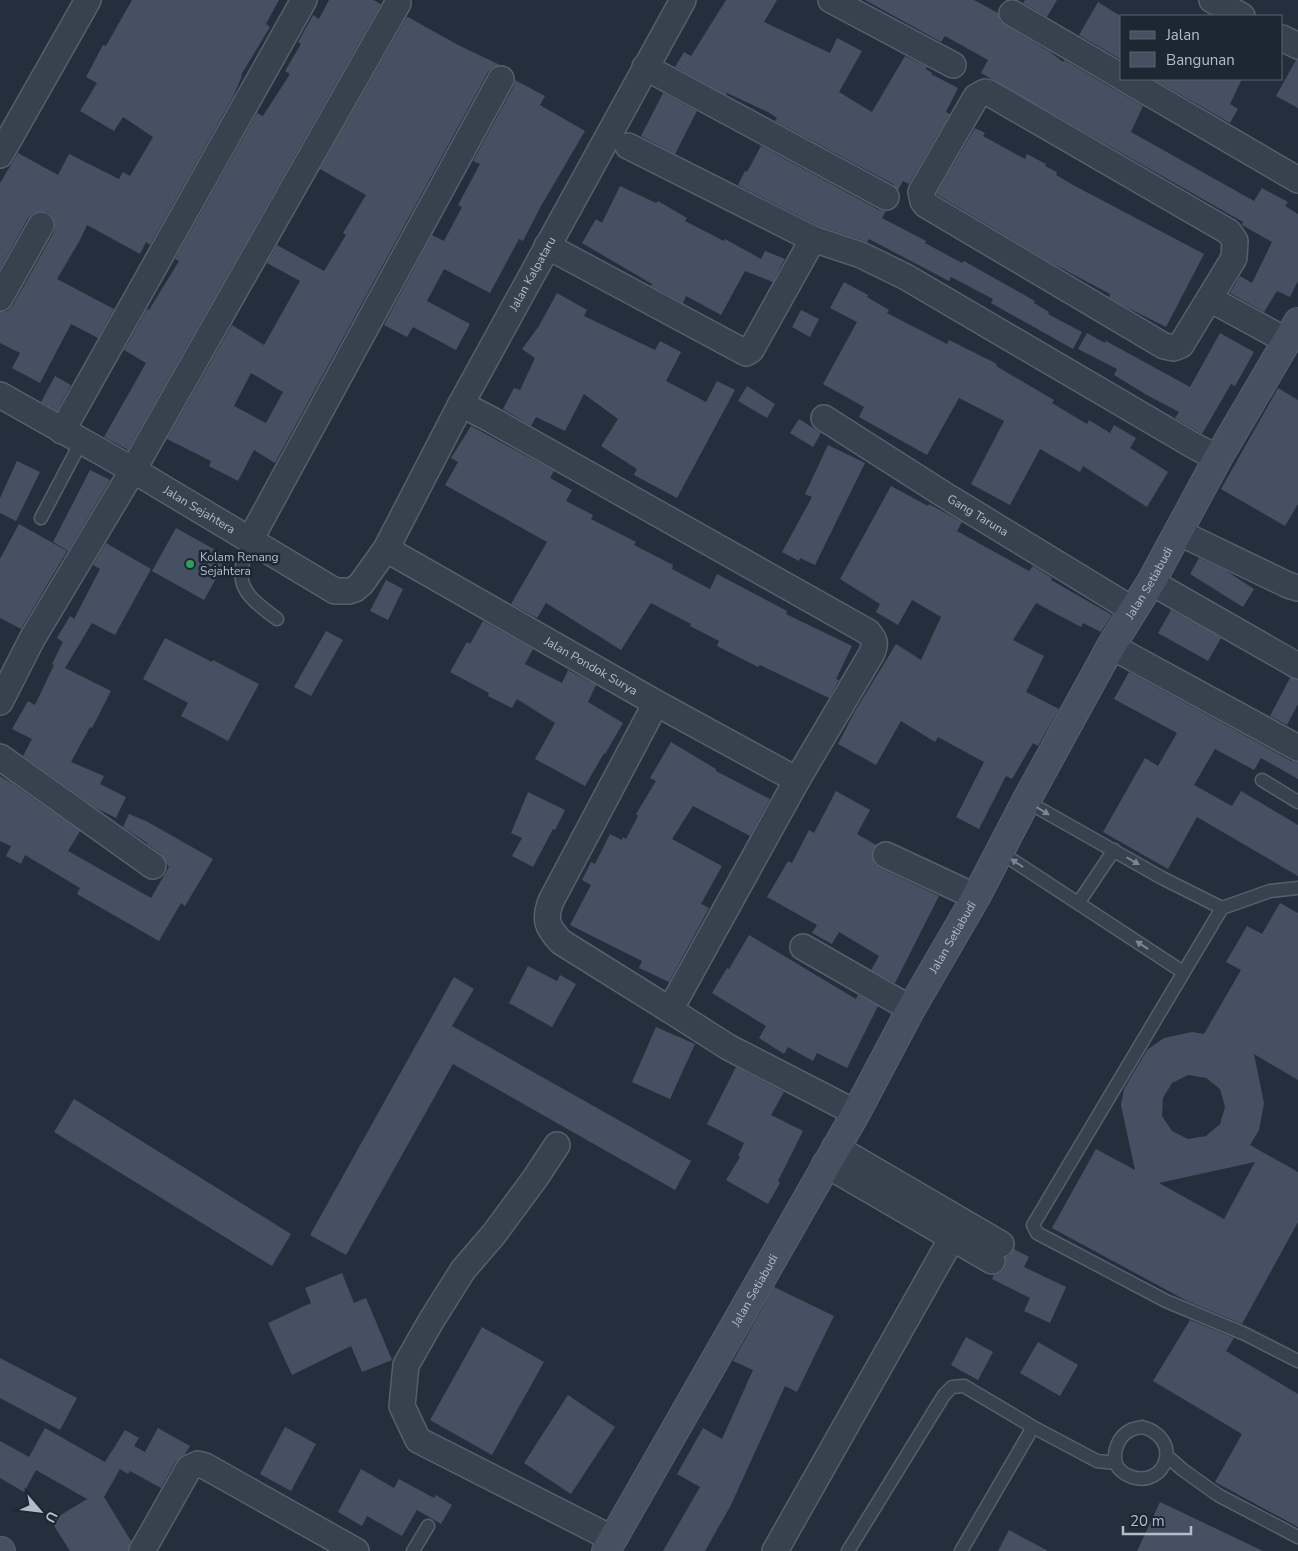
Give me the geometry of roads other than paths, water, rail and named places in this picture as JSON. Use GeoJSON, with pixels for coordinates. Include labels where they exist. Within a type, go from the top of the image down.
{"type":"FeatureCollection","features":[{"type":"Feature","properties":{"kind":"street"},"geometry":{"type":"LineString","coordinates":[[0,155],[88,0]]}},
{"type":"Feature","properties":{"kind":"street"},"geometry":{"type":"LineString","coordinates":[[71,436],[304,0]]}},
{"type":"Feature","properties":{"kind":"street","name":"Jalan Kalpataru"},"geometry":{"type":"LineString","coordinates":[[386,549],[461,404],[682,0]]}},
{"type":"Feature","properties":{"kind":"street"},"geometry":{"type":"LineString","coordinates":[[831,0],[953,65]]}},
{"type":"Feature","properties":{"kind":"street"},"geometry":{"type":"LineString","coordinates":[[1212,0],[1240,15]]}},
{"type":"Feature","properties":{"kind":"street"},"geometry":{"type":"LineString","coordinates":[[0,702],[32,639],[133,470],[398,3]]}},
{"type":"Feature","properties":{"kind":"street"},"geometry":{"type":"LineString","coordinates":[[1012,13],[1120,76]]}},
{"type":"Feature","properties":{"kind":"street"},"geometry":{"type":"LineString","coordinates":[[1283,38],[1298,46]]}},
{"type":"Feature","properties":{"kind":"street"},"geometry":{"type":"LineString","coordinates":[[645,67],[886,197]]}},
{"type":"Feature","properties":{"kind":"street"},"geometry":{"type":"LineString","coordinates":[[250,540],[501,79]]}},
{"type":"Feature","properties":{"kind":"street"},"geometry":{"type":"LineString","coordinates":[[1126,80],[1298,180]]}},
{"type":"Feature","properties":{"kind":"street"},"geometry":{"type":"LineString","coordinates":[[984,92],[989,93],[1229,232],[1235,241],[1234,258],[1210,299],[1181,345],[1174,348],[1164,346],[926,205],[921,192],[976,97],[984,92]]}},
{"type":"Feature","properties":{"kind":"street"},"geometry":{"type":"LineString","coordinates":[[628,146],[813,239],[861,255],[906,277],[1196,447],[1218,458]]}},
{"type":"Feature","properties":{"kind":"street"},"geometry":{"type":"LineString","coordinates":[[0,298],[41,225]]}},
{"type":"Feature","properties":{"kind":"street"},"geometry":{"type":"LineString","coordinates":[[547,246],[746,353],[751,350],[813,239]]}},
{"type":"Feature","properties":{"kind":"street"},"geometry":{"type":"LineString","coordinates":[[1210,299],[1292,332]]}},
{"type":"Feature","properties":{"kind":"street","name":"Jalan Setiabudi"},"geometry":{"type":"LineString","coordinates":[[609,1545],[856,1113],[911,1009],[976,897],[1111,646],[1150,582],[1218,458],[1292,332]]}},
{"type":"Feature","properties":{"kind":"street","name":"Jalan Sejahtera"},"geometry":{"type":"LineString","coordinates":[[0,395],[133,470],[335,591],[355,589],[386,549]]}},
{"type":"Feature","properties":{"kind":"street"},"geometry":{"type":"LineString","coordinates":[[461,404],[868,632],[876,643],[872,653],[797,780],[670,1010]]}},
{"type":"Feature","properties":{"kind":"street","name":"Gang Taruna"},"geometry":{"type":"LineString","coordinates":[[824,418],[943,494],[1133,610]]}},
{"type":"Feature","properties":{"kind":"street"},"geometry":{"type":"LineString","coordinates":[[1178,532],[1288,585],[1298,588]]}},
{"type":"Feature","properties":{"kind":"street","name":"Jalan Pondok Surya"},"geometry":{"type":"LineString","coordinates":[[386,549],[656,703],[797,780]]}},
{"type":"Feature","properties":{"kind":"street"},"geometry":{"type":"LineString","coordinates":[[1150,582],[1298,666]]}},
{"type":"Feature","properties":{"kind":"street"},"geometry":{"type":"LineString","coordinates":[[1111,646],[1298,748]]}},
{"type":"Feature","properties":{"kind":"street"},"geometry":{"type":"LineString","coordinates":[[656,703],[551,901],[547,913],[548,924],[561,942],[728,1047],[856,1113]]}},
{"type":"Feature","properties":{"kind":"street"},"geometry":{"type":"LineString","coordinates":[[0,757],[153,866]]}},
{"type":"Feature","properties":{"kind":"street"},"geometry":{"type":"LineString","coordinates":[[886,855],[976,897]]}},
{"type":"Feature","properties":{"kind":"street"},"geometry":{"type":"LineString","coordinates":[[802,947],[911,1009]]}},
{"type":"Feature","properties":{"kind":"street"},"geometry":{"type":"LineString","coordinates":[[557,1146],[494,1234],[463,1270],[431,1321],[406,1365],[402,1406],[418,1440],[609,1545]]}},
{"type":"Feature","properties":{"kind":"street"},"geometry":{"type":"LineString","coordinates":[[830,1156],[996,1252],[952,1238],[830,1156]]}},
{"type":"Feature","properties":{"kind":"street"},"geometry":{"type":"LineString","coordinates":[[775,1551],[952,1238]]}},
{"type":"Feature","properties":{"kind":"street"},"geometry":{"type":"LineString","coordinates":[[142,1551],[182,1478],[189,1468],[198,1464],[205,1466],[356,1551]]}},
{"type":"Feature","properties":{"kind":"lane"},"geometry":{"type":"LineString","coordinates":[[41,518],[71,436]]}},
{"type":"Feature","properties":{"kind":"lane"},"geometry":{"type":"LineString","coordinates":[[250,540],[240,569],[242,583],[248,595],[277,619]]}},
{"type":"Feature","properties":{"kind":"lane"},"geometry":{"type":"LineString","coordinates":[[1262,780],[1298,802]]}},
{"type":"Feature","properties":{"kind":"lane"},"geometry":{"type":"LineString","coordinates":[[1026,801],[1222,908]]}},
{"type":"Feature","properties":{"kind":"lane"},"geometry":{"type":"LineString","coordinates":[[1078,902],[1114,850]]}},
{"type":"Feature","properties":{"kind":"lane"},"geometry":{"type":"LineString","coordinates":[[1000,852],[1183,972]]}},
{"type":"Feature","properties":{"kind":"lane"},"geometry":{"type":"LineString","coordinates":[[1298,888],[1270,891],[1222,908],[1033,1224],[1037,1233],[1166,1301],[1245,1334],[1298,1361]]}},
{"type":"Feature","properties":{"kind":"lane"},"geometry":{"type":"LineString","coordinates":[[848,1551],[944,1395],[952,1387],[964,1386],[1033,1427],[1097,1461],[1116,1463]]}},
{"type":"Feature","properties":{"kind":"lane"},"geometry":{"type":"LineString","coordinates":[[961,1551],[1033,1427]]}},
{"type":"Feature","properties":{"kind":"lane"},"geometry":{"type":"LineString","coordinates":[[1142,1427],[1153,1430],[1161,1436],[1166,1446],[1167,1456],[1162,1469],[1152,1477],[1139,1479],[1127,1475],[1119,1469],[1116,1463],[1117,1444],[1123,1435],[1132,1429],[1142,1427]]}},
{"type":"Feature","properties":{"kind":"lane"},"geometry":{"type":"LineString","coordinates":[[1167,1456],[1218,1495],[1298,1537]]}},
{"type":"Feature","properties":{"kind":"lane"},"geometry":{"type":"LineString","coordinates":[[413,1551],[428,1526]]}},
{"type":"Feature","properties":{"kind":"place","name":"Kolam Renang Sejahtera"},"geometry":{"type":"Point","coordinates":[190,564]}}]}
